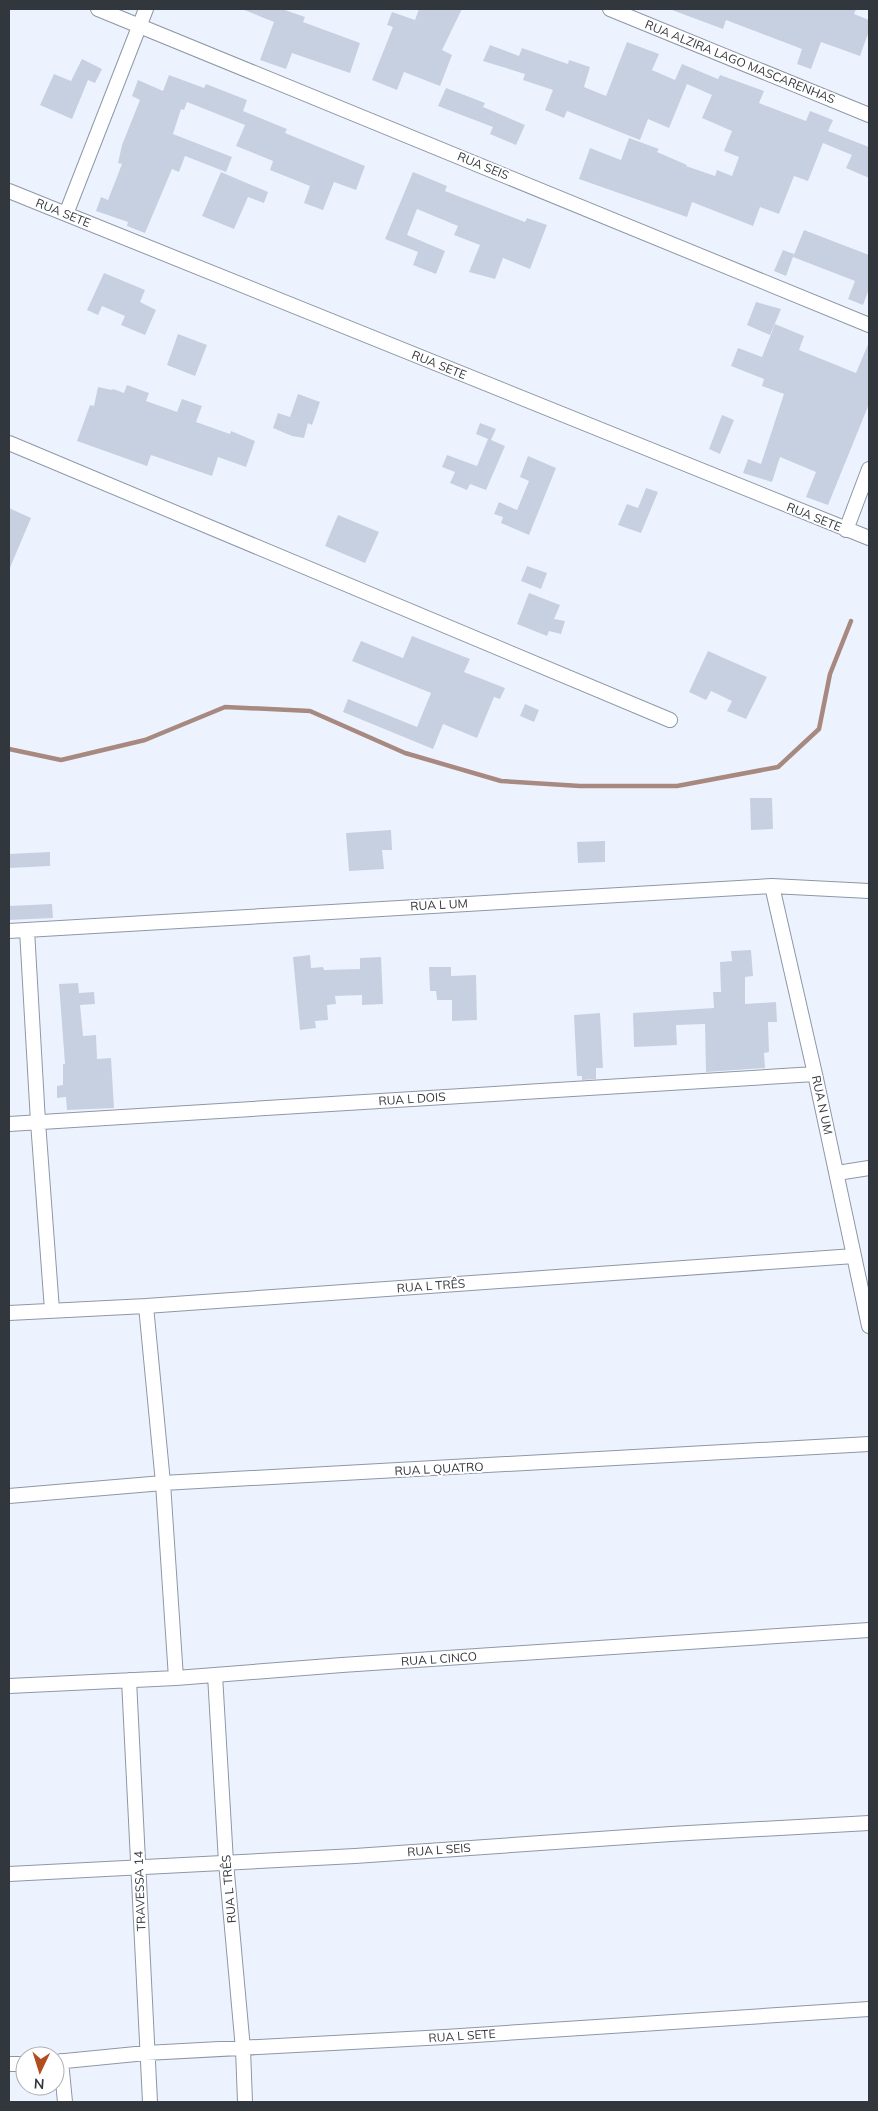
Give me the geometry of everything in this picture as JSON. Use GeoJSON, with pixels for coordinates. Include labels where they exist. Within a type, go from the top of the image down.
{"type":"FeatureCollection","features":[{"type":"Feature","properties":{"kind":"street","name":"RUA SEIS"},"geometry":{"type":"LineString","coordinates":[[98,9],[869,325]]}},
{"type":"Feature","properties":{"kind":"street"},"geometry":{"type":"LineString","coordinates":[[66,214],[146,9]]}},
{"type":"Feature","properties":{"kind":"street","name":"RUA ALZIRA LAGO MASCARENHAS"},"geometry":{"type":"LineString","coordinates":[[610,9],[869,115]]}},
{"type":"Feature","properties":{"kind":"street","name":"RUA SETE"},"geometry":{"type":"LineString","coordinates":[[9,191],[869,538]]}},
{"type":"Feature","properties":{"kind":"street"},"geometry":{"type":"LineString","coordinates":[[9,443],[670,720]]}},
{"type":"Feature","properties":{"kind":"street"},"geometry":{"type":"LineString","coordinates":[[846,530],[869,469]]}},
{"type":"Feature","properties":{"kind":"street","name":"RUA L UM"},"geometry":{"type":"LineString","coordinates":[[9,931],[772,886],[869,891]]}},
{"type":"Feature","properties":{"kind":"street","name":"RUA N UM"},"geometry":{"type":"LineString","coordinates":[[772,886],[816,1074],[869,1326]]}},
{"type":"Feature","properties":{"kind":"street"},"geometry":{"type":"LineString","coordinates":[[27,930],[38,1122],[52,1310]]}},
{"type":"Feature","properties":{"kind":"street","name":"RUA L DOIS"},"geometry":{"type":"LineString","coordinates":[[9,1124],[816,1074]]}},
{"type":"Feature","properties":{"kind":"street"},"geometry":{"type":"LineString","coordinates":[[837,1173],[869,1168]]}},
{"type":"Feature","properties":{"kind":"street","name":"RUA L TRÊS"},"geometry":{"type":"LineString","coordinates":[[9,1313],[146,1306],[854,1256]]}},
{"type":"Feature","properties":{"kind":"street"},"geometry":{"type":"LineString","coordinates":[[146,1306],[162,1483],[176,1678]]}},
{"type":"Feature","properties":{"kind":"street","name":"RUA L QUATRO"},"geometry":{"type":"LineString","coordinates":[[9,1496],[162,1483],[869,1444]]}},
{"type":"Feature","properties":{"kind":"street","name":"RUA L CINCO"},"geometry":{"type":"LineString","coordinates":[[9,1686],[176,1678],[869,1630]]}},
{"type":"Feature","properties":{"kind":"street","name":"RUA L TRÊS"},"geometry":{"type":"LineString","coordinates":[[215,1675],[226,1862],[243,2049],[245,2102]]}},
{"type":"Feature","properties":{"kind":"street","name":"TRAVESSA 14"},"geometry":{"type":"LineString","coordinates":[[129,1680],[140,1867],[146,2053],[150,2102]]}},
{"type":"Feature","properties":{"kind":"street","name":"RUA L SEIS"},"geometry":{"type":"LineString","coordinates":[[9,1874],[365,1855],[671,1834],[869,1823]]}},
{"type":"Feature","properties":{"kind":"street","name":"RUA L SETE"},"geometry":{"type":"LineString","coordinates":[[65,2061],[146,2053],[243,2049],[869,2009]]}},
{"type":"Feature","properties":{"kind":"building"},"geometry":{"type":"Polygon","coordinates":[[[242,9],[282,9],[305,17],[303,22],[360,43],[350,73],[292,53],[286,69],[260,60],[274,22],[242,9]]]}},
{"type":"Feature","properties":{"kind":"building"},"geometry":{"type":"Polygon","coordinates":[[[419,9],[462,9],[442,50],[452,55],[440,86],[404,72],[397,90],[372,80],[393,27],[387,25],[392,12],[415,20],[419,9]]]}},
{"type":"Feature","properties":{"kind":"building"},"geometry":{"type":"Polygon","coordinates":[[[673,9],[856,9],[854,14],[869,20],[869,31],[860,56],[821,42],[811,69],[797,64],[802,49],[726,20],[723,29],[673,9]]]}},
{"type":"Feature","properties":{"kind":"building"},"geometry":{"type":"Polygon","coordinates":[[[627,42],[659,54],[652,70],[675,80],[682,64],[718,79],[720,75],[764,91],[759,103],[806,121],[810,111],[833,120],[828,131],[869,147],[869,178],[846,168],[852,155],[823,143],[808,181],[794,176],[779,214],[760,207],[753,226],[692,202],[687,217],[579,179],[590,148],[621,160],[629,138],[659,149],[657,152],[686,166],[715,176],[717,170],[732,176],[739,157],[724,151],[732,131],[702,118],[712,95],[687,84],[669,128],[648,119],[640,140],[567,111],[564,118],[545,110],[553,90],[523,80],[525,74],[483,61],[490,45],[519,56],[522,48],[568,64],[569,60],[590,67],[584,87],[606,96],[627,42]]]}},
{"type":"Feature","properties":{"kind":"building"},"geometry":{"type":"Polygon","coordinates":[[[82,59],[102,69],[95,83],[88,80],[72,119],[40,105],[54,74],[71,81],[82,59]]]}},
{"type":"Feature","properties":{"kind":"building"},"geometry":{"type":"Polygon","coordinates":[[[169,75],[204,88],[206,84],[247,100],[243,111],[287,129],[285,133],[365,166],[356,190],[334,182],[323,210],[304,203],[310,186],[270,170],[273,161],[236,146],[245,125],[187,102],[184,110],[181,109],[173,134],[232,157],[226,172],[185,156],[179,172],[172,169],[145,233],[127,226],[128,222],[96,211],[101,197],[108,200],[122,164],[118,163],[122,145],[140,100],[132,96],[138,80],[163,91],[169,75]]]}},
{"type":"Feature","properties":{"kind":"building"},"geometry":{"type":"Polygon","coordinates":[[[446,88],[485,103],[483,107],[525,125],[516,145],[490,134],[493,127],[438,106],[446,88]]]}},
{"type":"Feature","properties":{"kind":"building"},"geometry":{"type":"Polygon","coordinates":[[[221,172],[268,192],[264,203],[248,197],[234,229],[202,216],[221,172]]]}},
{"type":"Feature","properties":{"kind":"building"},"geometry":{"type":"Polygon","coordinates":[[[413,172],[447,186],[445,191],[525,222],[527,218],[547,225],[530,269],[503,258],[495,279],[469,272],[480,245],[454,235],[458,226],[417,209],[407,235],[445,251],[436,274],[413,265],[418,252],[385,239],[413,172]]]}},
{"type":"Feature","properties":{"kind":"building"},"geometry":{"type":"Polygon","coordinates":[[[804,230],[869,255],[869,289],[863,305],[848,299],[855,281],[793,257],[804,230]]]}},
{"type":"Feature","properties":{"kind":"building"},"geometry":{"type":"Polygon","coordinates":[[[783,250],[794,254],[786,276],[774,271],[783,250]]]}},
{"type":"Feature","properties":{"kind":"building"},"geometry":{"type":"Polygon","coordinates":[[[104,273],[145,290],[140,302],[156,310],[145,335],[121,325],[125,316],[102,306],[98,315],[87,310],[104,273]]]}},
{"type":"Feature","properties":{"kind":"building"},"geometry":{"type":"Polygon","coordinates":[[[756,302],[781,309],[770,335],[747,325],[756,302]]]}},
{"type":"Feature","properties":{"kind":"building"},"geometry":{"type":"Polygon","coordinates":[[[775,324],[804,336],[799,350],[856,373],[869,342],[869,404],[828,505],[806,497],[816,472],[780,457],[772,482],[743,473],[748,459],[761,464],[784,394],[762,386],[764,379],[731,366],[738,348],[762,357],[775,324]]]}},
{"type":"Feature","properties":{"kind":"building"},"geometry":{"type":"Polygon","coordinates":[[[178,334],[207,345],[195,376],[167,365],[178,334]]]}},
{"type":"Feature","properties":{"kind":"building"},"geometry":{"type":"Polygon","coordinates":[[[127,385],[149,393],[146,401],[177,412],[182,399],[202,406],[196,422],[230,434],[231,431],[255,441],[246,467],[218,457],[212,476],[151,455],[147,466],[77,441],[90,405],[94,406],[98,387],[124,393],[127,385]]]}},
{"type":"Feature","properties":{"kind":"building"},"geometry":{"type":"Polygon","coordinates":[[[298,394],[320,402],[312,425],[308,423],[304,438],[292,436],[273,428],[278,413],[290,417],[298,394]]]}},
{"type":"Feature","properties":{"kind":"building"},"geometry":{"type":"Polygon","coordinates":[[[722,415],[734,420],[720,454],[709,449],[722,415]]]}},
{"type":"Feature","properties":{"kind":"building"},"geometry":{"type":"Polygon","coordinates":[[[480,423],[496,429],[491,440],[505,446],[486,490],[470,484],[467,490],[450,483],[455,472],[442,467],[447,455],[477,466],[488,439],[476,434],[480,423]]]}},
{"type":"Feature","properties":{"kind":"building"},"geometry":{"type":"Polygon","coordinates":[[[528,456],[556,468],[529,535],[501,523],[503,517],[494,514],[499,502],[517,510],[529,481],[520,477],[528,456]]]}},
{"type":"Feature","properties":{"kind":"building"},"geometry":{"type":"Polygon","coordinates":[[[646,488],[658,492],[641,533],[618,525],[627,504],[638,508],[646,488]]]}},
{"type":"Feature","properties":{"kind":"building"},"geometry":{"type":"Polygon","coordinates":[[[9,508],[31,518],[9,570],[9,508]]]}},
{"type":"Feature","properties":{"kind":"building"},"geometry":{"type":"Polygon","coordinates":[[[338,515],[379,532],[365,563],[325,546],[338,515]]]}},
{"type":"Feature","properties":{"kind":"building"},"geometry":{"type":"Polygon","coordinates":[[[527,566],[547,573],[541,589],[521,581],[527,566]]]}},
{"type":"Feature","properties":{"kind":"building"},"geometry":{"type":"Polygon","coordinates":[[[529,593],[560,605],[554,619],[565,621],[561,634],[549,631],[547,636],[517,624],[529,593]]]}},
{"type":"Feature","properties":{"kind":"building"},"geometry":{"type":"Polygon","coordinates":[[[412,636],[470,659],[464,672],[505,688],[500,699],[494,697],[477,738],[443,724],[433,749],[343,712],[348,699],[417,727],[431,693],[352,661],[361,641],[403,658],[412,636]]]}},
{"type":"Feature","properties":{"kind":"building"},"geometry":{"type":"Polygon","coordinates":[[[708,651],[767,677],[746,719],[727,711],[732,701],[711,691],[706,700],[689,692],[708,651]]]}},
{"type":"Feature","properties":{"kind":"building"},"geometry":{"type":"Polygon","coordinates":[[[525,704],[539,710],[534,722],[520,716],[525,704]]]}},
{"type":"Feature","properties":{"kind":"building"},"geometry":{"type":"Polygon","coordinates":[[[750,798],[772,798],[773,829],[751,830],[750,798]]]}},
{"type":"Feature","properties":{"kind":"building"},"geometry":{"type":"Polygon","coordinates":[[[391,830],[392,850],[382,850],[384,869],[349,871],[346,833],[391,830]]]}},
{"type":"Feature","properties":{"kind":"building"},"geometry":{"type":"Polygon","coordinates":[[[605,841],[605,862],[578,863],[577,842],[605,841]]]}},
{"type":"Feature","properties":{"kind":"building"},"geometry":{"type":"Polygon","coordinates":[[[50,852],[50,866],[9,868],[9,854],[50,852]]]}},
{"type":"Feature","properties":{"kind":"building"},"geometry":{"type":"Polygon","coordinates":[[[52,904],[53,918],[9,920],[9,906],[52,904]]]}},
{"type":"Feature","properties":{"kind":"building"},"geometry":{"type":"Polygon","coordinates":[[[751,950],[753,976],[745,977],[745,1004],[776,1002],[777,1022],[768,1022],[769,1052],[764,1053],[765,1068],[706,1072],[705,1024],[676,1025],[677,1045],[634,1047],[633,1013],[714,1008],[713,992],[721,992],[720,962],[732,961],[731,951],[751,950]]]}},
{"type":"Feature","properties":{"kind":"building"},"geometry":{"type":"Polygon","coordinates":[[[310,955],[311,968],[323,967],[324,970],[360,969],[360,958],[381,957],[383,1004],[362,1005],[362,995],[335,996],[336,1004],[327,1005],[328,1020],[315,1021],[316,1028],[300,1030],[293,957],[310,955]]]}},
{"type":"Feature","properties":{"kind":"building"},"geometry":{"type":"Polygon","coordinates":[[[429,967],[451,967],[451,976],[476,975],[477,1020],[452,1021],[452,1000],[437,1000],[436,991],[430,991],[429,967]]]}},
{"type":"Feature","properties":{"kind":"building"},"geometry":{"type":"Polygon","coordinates":[[[78,983],[79,993],[94,992],[95,1004],[80,1005],[83,1036],[96,1035],[97,1059],[111,1058],[114,1108],[67,1110],[66,1097],[57,1098],[57,1086],[63,1085],[63,1064],[65,1064],[59,984],[78,983]]]}},
{"type":"Feature","properties":{"kind":"building"},"geometry":{"type":"Polygon","coordinates":[[[600,1013],[603,1068],[596,1068],[596,1079],[582,1080],[582,1076],[577,1076],[574,1015],[600,1013]]]}},
{"type":"Feature","properties":{"kind":"waterway"},"geometry":{"type":"LineString","coordinates":[[9,749],[61,760],[145,740],[225,707],[310,711],[405,753],[501,781],[580,786],[677,786],[778,767],[819,729],[830,674],[851,621]]}}]}
